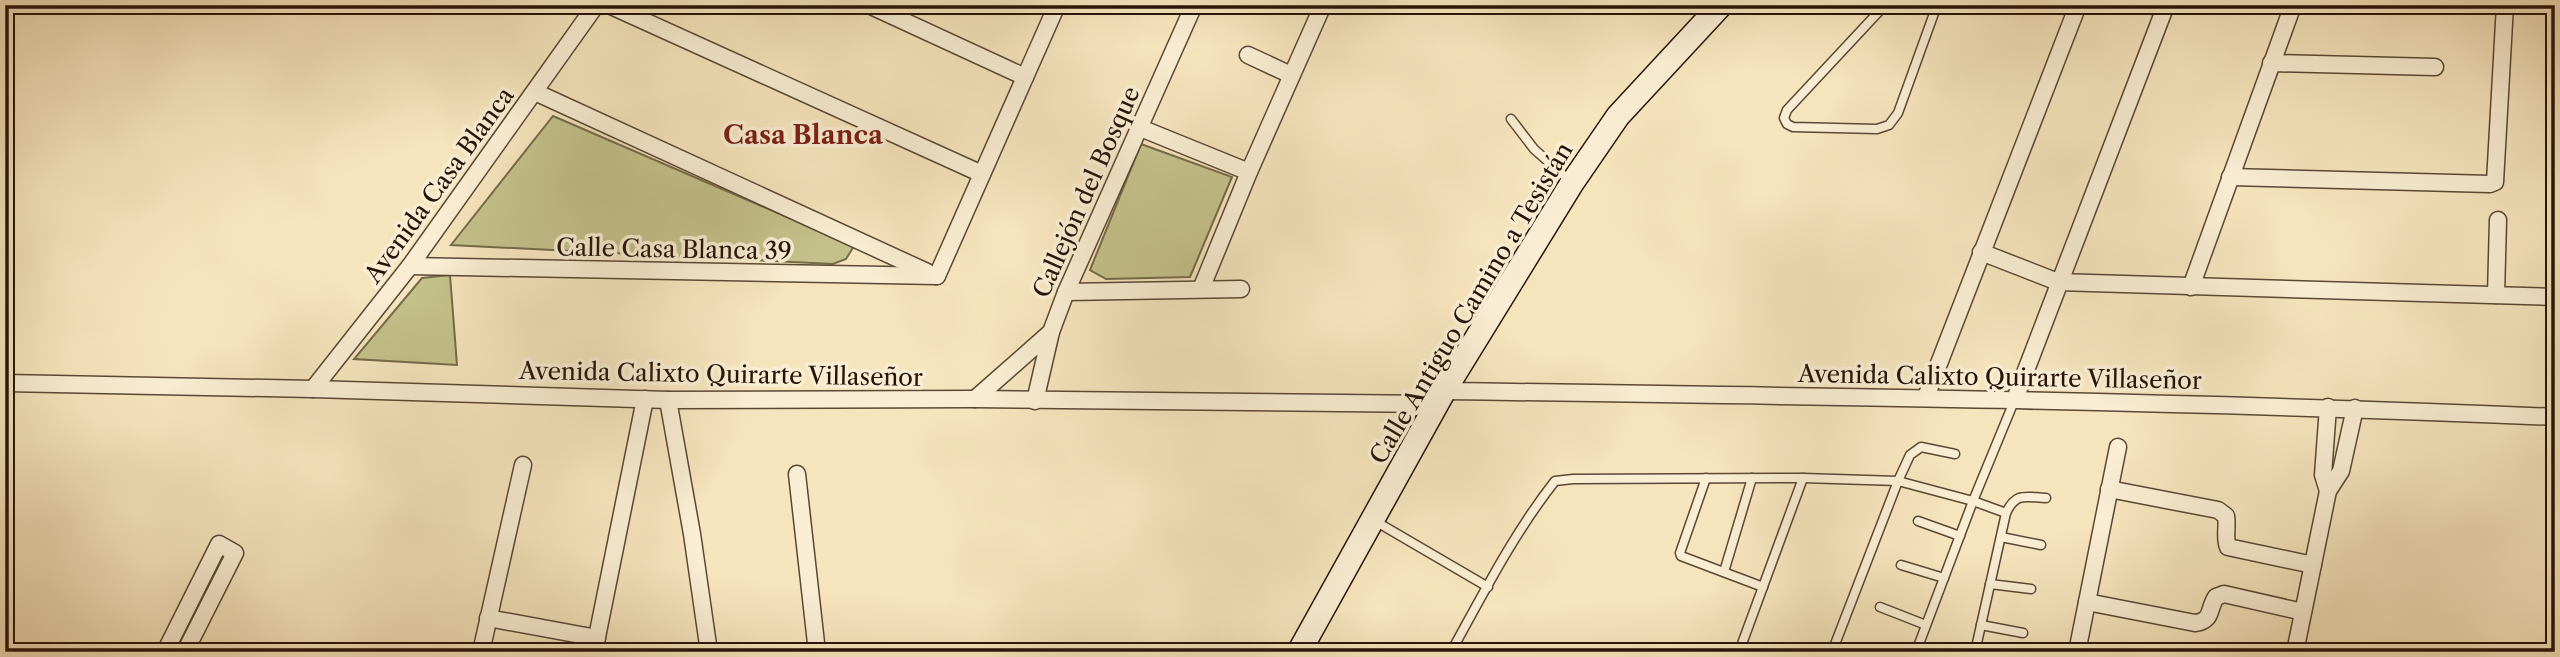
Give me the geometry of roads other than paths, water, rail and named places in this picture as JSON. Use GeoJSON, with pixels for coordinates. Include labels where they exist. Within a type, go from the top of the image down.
{"type":"FeatureCollection","features":[{"type":"Feature","properties":{"kind":"street","name":"Avenida Casa Blanca"},"geometry":{"type":"LineString","coordinates":[[313,389],[410,266],[596,5]]}},
{"type":"Feature","properties":{"kind":"street"},"geometry":{"type":"LineString","coordinates":[[609,5],[982,174]]}},
{"type":"Feature","properties":{"kind":"street"},"geometry":{"type":"LineString","coordinates":[[869,5],[1025,77]]}},
{"type":"Feature","properties":{"kind":"street"},"geometry":{"type":"LineString","coordinates":[[535,92],[937,276],[1057,5]]}},
{"type":"Feature","properties":{"kind":"street","name":"Callejón del Bosque"},"geometry":{"type":"LineString","coordinates":[[1035,401],[1051,332],[1066,292],[1194,5]]}},
{"type":"Feature","properties":{"kind":"street"},"geometry":{"type":"LineString","coordinates":[[1201,289],[1322,5]]}},
{"type":"Feature","properties":{"kind":"street","name":"Calle Antiguo Camino a Tesistán"},"geometry":{"type":"LineString","coordinates":[[1300,651],[1440,397],[1572,183],[1618,116],[1721,5]]}},
{"type":"Feature","properties":{"kind":"street"},"geometry":{"type":"LineString","coordinates":[[1926,397],[2078,5]]}},
{"type":"Feature","properties":{"kind":"street"},"geometry":{"type":"LineString","coordinates":[[2015,399],[2166,5]]}},
{"type":"Feature","properties":{"kind":"street"},"geometry":{"type":"LineString","coordinates":[[2191,287],[2293,5]]}},
{"type":"Feature","properties":{"kind":"street"},"geometry":{"type":"LineString","coordinates":[[2230,177],[2495,183],[2505,5]]}},
{"type":"Feature","properties":{"kind":"street"},"geometry":{"type":"LineString","coordinates":[[1248,55],[1291,75]]}},
{"type":"Feature","properties":{"kind":"street"},"geometry":{"type":"LineString","coordinates":[[2271,63],[2435,66]]}},
{"type":"Feature","properties":{"kind":"street"},"geometry":{"type":"LineString","coordinates":[[1139,127],[1249,172]]}},
{"type":"Feature","properties":{"kind":"street"},"geometry":{"type":"LineString","coordinates":[[2496,295],[2498,220]]}},
{"type":"Feature","properties":{"kind":"street"},"geometry":{"type":"LineString","coordinates":[[1981,252],[2058,282],[2555,297]]}},
{"type":"Feature","properties":{"kind":"street","name":"Calle Casa Blanca 39"},"geometry":{"type":"LineString","coordinates":[[410,266],[937,276]]}},
{"type":"Feature","properties":{"kind":"street"},"geometry":{"type":"LineString","coordinates":[[1066,292],[1241,289]]}},
{"type":"Feature","properties":{"kind":"street"},"geometry":{"type":"LineString","coordinates":[[975,399],[1051,332]]}},
{"type":"Feature","properties":{"kind":"street","name":"Avenida Calixto Quirarte Villaseñor"},"geometry":{"type":"LineString","coordinates":[[5,383],[668,400],[1926,397],[2328,407],[2555,416]]}},
{"type":"Feature","properties":{"kind":"street"},"geometry":{"type":"LineString","coordinates":[[488,618],[596,645],[645,399]]}},
{"type":"Feature","properties":{"kind":"street"},"geometry":{"type":"LineString","coordinates":[[668,400],[692,534],[709,652]]}},
{"type":"Feature","properties":{"kind":"street"},"geometry":{"type":"LineString","coordinates":[[2328,407],[2323,475],[2328,491]]}},
{"type":"Feature","properties":{"kind":"street"},"geometry":{"type":"LineString","coordinates":[[2295,652],[2328,491],[2341,471],[2355,408]]}},
{"type":"Feature","properties":{"kind":"street"},"geometry":{"type":"LineString","coordinates":[[2077,652],[2118,447]]}},
{"type":"Feature","properties":{"kind":"street"},"geometry":{"type":"LineString","coordinates":[[481,652],[523,465]]}},
{"type":"Feature","properties":{"kind":"street"},"geometry":{"type":"LineString","coordinates":[[797,474],[817,652]]}},
{"type":"Feature","properties":{"kind":"street"},"geometry":{"type":"LineString","coordinates":[[2109,489],[2218,510],[2226,516],[2225,541],[2228,547],[2312,565]]}},
{"type":"Feature","properties":{"kind":"street"},"geometry":{"type":"LineString","coordinates":[[164,652],[219,544],[235,553],[185,652]]}},
{"type":"Feature","properties":{"kind":"street"},"geometry":{"type":"LineString","coordinates":[[2087,602],[2195,623],[2204,622],[2210,616],[2216,597],[2224,594],[2303,612]]}},
{"type":"Feature","properties":{"kind":"lane"},"geometry":{"type":"LineString","coordinates":[[1885,5],[1787,110],[1784,118],[1787,124],[1793,127],[1877,129],[1889,125],[1898,113],[1937,5]]}},
{"type":"Feature","properties":{"kind":"lane"},"geometry":{"type":"LineString","coordinates":[[1511,119],[1534,149],[1572,183]]}},
{"type":"Feature","properties":{"kind":"lane"},"geometry":{"type":"LineString","coordinates":[[1916,652],[2015,399]]}},
{"type":"Feature","properties":{"kind":"lane"},"geometry":{"type":"LineString","coordinates":[[1832,652],[1910,455],[1921,447],[1955,454]]}},
{"type":"Feature","properties":{"kind":"lane"},"geometry":{"type":"LineString","coordinates":[[1706,478],[1679,553],[1763,587]]}},
{"type":"Feature","properties":{"kind":"lane"},"geometry":{"type":"LineString","coordinates":[[1724,572],[1752,478]]}},
{"type":"Feature","properties":{"kind":"lane"},"geometry":{"type":"LineString","coordinates":[[1451,652],[1542,497],[1555,481],[1803,478],[1898,481],[2006,513]]}},
{"type":"Feature","properties":{"kind":"lane"},"geometry":{"type":"LineString","coordinates":[[1739,652],[1803,478]]}},
{"type":"Feature","properties":{"kind":"lane"},"geometry":{"type":"LineString","coordinates":[[1975,652],[2006,513],[2012,501],[2019,497],[2046,498]]}},
{"type":"Feature","properties":{"kind":"lane"},"geometry":{"type":"LineString","coordinates":[[1373,519],[1488,587]]}},
{"type":"Feature","properties":{"kind":"lane"},"geometry":{"type":"LineString","coordinates":[[1918,521],[1960,536]]}},
{"type":"Feature","properties":{"kind":"lane"},"geometry":{"type":"LineString","coordinates":[[2001,537],[2040,545]]}},
{"type":"Feature","properties":{"kind":"lane"},"geometry":{"type":"LineString","coordinates":[[1901,565],[1944,578]]}},
{"type":"Feature","properties":{"kind":"lane"},"geometry":{"type":"LineString","coordinates":[[1990,584],[2031,589]]}},
{"type":"Feature","properties":{"kind":"lane"},"geometry":{"type":"LineString","coordinates":[[1880,607],[1926,625]]}},
{"type":"Feature","properties":{"kind":"lane"},"geometry":{"type":"LineString","coordinates":[[1981,625],[2023,633]]}},
{"type":"Feature","properties":{"kind":"lane"},"geometry":{"type":"LineString","coordinates":[[1634,648],[1645,652]]}},
{"type":"Feature","properties":{"kind":"district","name":"Casa Blanca"},"geometry":{"type":"Point","coordinates":[803,135]}}]}
